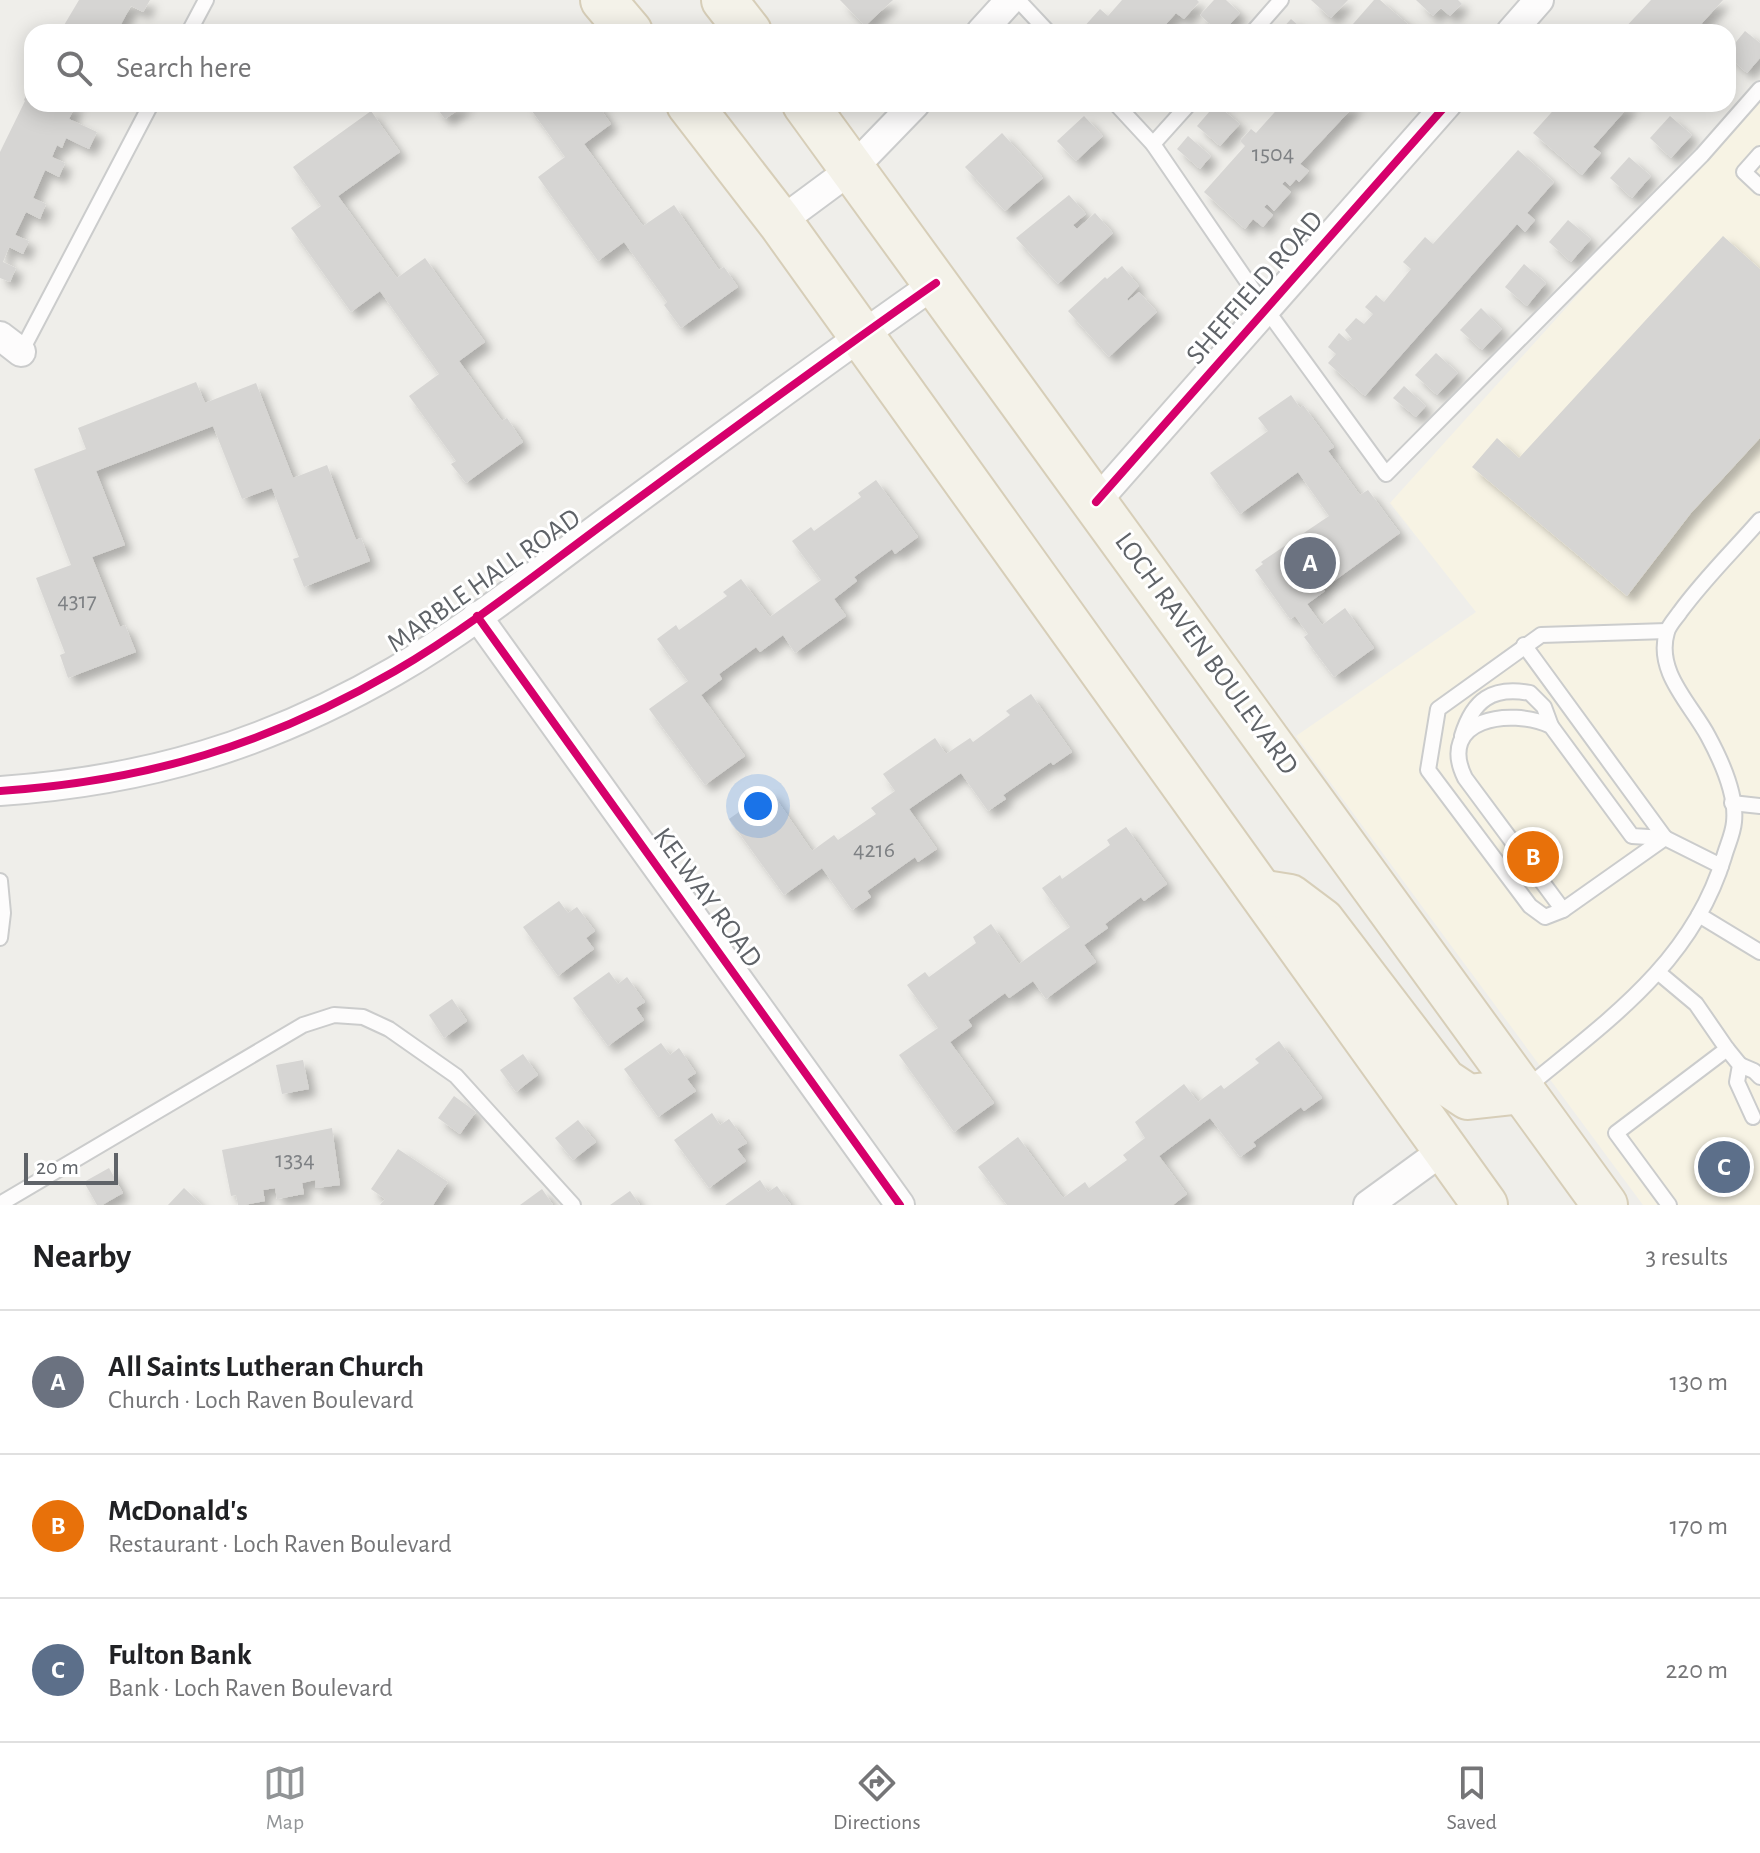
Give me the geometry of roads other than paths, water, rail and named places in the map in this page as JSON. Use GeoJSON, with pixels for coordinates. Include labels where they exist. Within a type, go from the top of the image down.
{"type":"FeatureCollection","features":[{"type":"Feature","properties":{"kind":"main road"},"geometry":{"type":"LineString","coordinates":[[603,0],[623,24]]}},
{"type":"Feature","properties":{"kind":"main road"},"geometry":{"type":"LineString","coordinates":[[724,0],[743,24]]}},
{"type":"Feature","properties":{"kind":"main road"},"geometry":{"type":"LineString","coordinates":[[695,112],[862,335],[1485,1205]]}},
{"type":"Feature","properties":{"kind":"main road","name":"LOCH RAVEN BOULEVARD"},"geometry":{"type":"LineString","coordinates":[[811,112],[1605,1205]]}},
{"type":"Feature","properties":{"kind":"main road"},"geometry":{"type":"LineString","coordinates":[[1263,892],[1290,897],[1322,921],[1444,1081],[1468,1097],[1523,1091]]}},
{"type":"Feature","properties":{"kind":"main road"},"geometry":{"type":"LineString","coordinates":[[1445,1149],[1523,1091]]}},
{"type":"Feature","properties":{"kind":"street"},"geometry":{"type":"LineString","coordinates":[[988,24],[1010,0]]}},
{"type":"Feature","properties":{"kind":"street"},"geometry":{"type":"LineString","coordinates":[[1518,24],[1539,0]]}},
{"type":"Feature","properties":{"kind":"street"},"geometry":{"type":"LineString","coordinates":[[780,222],[853,168],[907,112]]}},
{"type":"Feature","properties":{"kind":"street","name":"SHEFFIELD ROAD"},"geometry":{"type":"LineString","coordinates":[[1096,502],[1440,112]]}},
{"type":"Feature","properties":{"kind":"street","name":"MARBLE HALL ROAD"},"geometry":{"type":"LineString","coordinates":[[0,791],[116,778],[219,752],[335,703],[397,670],[477,616],[936,283]]}},
{"type":"Feature","properties":{"kind":"street","name":"KELWAY ROAD"},"geometry":{"type":"LineString","coordinates":[[477,616],[900,1205]]}},
{"type":"Feature","properties":{"kind":"street"},"geometry":{"type":"LineString","coordinates":[[1368,1205],[1445,1149]]}},
{"type":"Feature","properties":{"kind":"lane"},"geometry":{"type":"LineString","coordinates":[[193,24],[206,0]]}},
{"type":"Feature","properties":{"kind":"lane"},"geometry":{"type":"LineString","coordinates":[[1018,0],[1040,24]]}},
{"type":"Feature","properties":{"kind":"lane"},"geometry":{"type":"LineString","coordinates":[[1260,24],[1281,0]]}},
{"type":"Feature","properties":{"kind":"lane"},"geometry":{"type":"LineString","coordinates":[[1123,112],[1153,144],[1266,309],[1386,474],[1702,155],[1760,89]]}},
{"type":"Feature","properties":{"kind":"lane"},"geometry":{"type":"LineString","coordinates":[[11,344],[146,112]]}},
{"type":"Feature","properties":{"kind":"lane"},"geometry":{"type":"LineString","coordinates":[[1153,144],[1182,112]]}},
{"type":"Feature","properties":{"kind":"lane"},"geometry":{"type":"LineString","coordinates":[[1760,154],[1744,172],[1760,187]]}},
{"type":"Feature","properties":{"kind":"lane"},"geometry":{"type":"LineString","coordinates":[[1523,1091],[1636,997],[1659,973],[1685,941],[1716,882],[1734,822],[1731,789],[1708,736],[1678,692],[1666,662],[1667,631],[1698,588],[1758,527]]}},
{"type":"Feature","properties":{"kind":"lane"},"geometry":{"type":"LineString","coordinates":[[1665,838],[1563,910],[1545,917],[1530,906],[1428,770],[1438,709],[1541,635],[1667,631]]}},
{"type":"Feature","properties":{"kind":"lane"},"geometry":{"type":"LineString","coordinates":[[1524,645],[1665,838]]}},
{"type":"Feature","properties":{"kind":"lane"},"geometry":{"type":"LineString","coordinates":[[1563,910],[1465,778],[1458,762],[1459,746],[1468,716],[1480,701],[1500,692],[1530,693],[1544,707],[1551,726],[1632,836],[1665,838],[1721,866]]}},
{"type":"Feature","properties":{"kind":"lane"},"geometry":{"type":"LineString","coordinates":[[1459,746],[1467,733],[1484,720],[1512,716],[1537,719],[1551,726]]}},
{"type":"Feature","properties":{"kind":"lane"},"geometry":{"type":"LineString","coordinates":[[1732,803],[1760,806]]}},
{"type":"Feature","properties":{"kind":"lane"},"geometry":{"type":"LineString","coordinates":[[0,881],[3,913],[0,938]]}},
{"type":"Feature","properties":{"kind":"lane"},"geometry":{"type":"LineString","coordinates":[[1699,915],[1758,946]]}},
{"type":"Feature","properties":{"kind":"lane"},"geometry":{"type":"LineString","coordinates":[[1659,973],[1696,1004],[1740,1065],[1760,1077]]}},
{"type":"Feature","properties":{"kind":"lane"},"geometry":{"type":"LineString","coordinates":[[0,1204],[303,1025],[334,1015],[363,1017],[389,1029],[456,1076],[573,1205]]}},
{"type":"Feature","properties":{"kind":"lane"},"geometry":{"type":"LineString","coordinates":[[1669,1205],[1616,1133],[1727,1049]]}},
{"type":"Feature","properties":{"kind":"lane"},"geometry":{"type":"LineString","coordinates":[[1740,1065],[1737,1082],[1753,1117]]}},
{"type":"Feature","properties":{"kind":"place","name":"All Saints Lutheran Church"},"geometry":{"type":"Point","coordinates":[1310,563]}},
{"type":"Feature","properties":{"kind":"place","name":"McDonald's"},"geometry":{"type":"Point","coordinates":[1533,857]}},
{"type":"Feature","properties":{"kind":"place","name":"Fulton Bank"},"geometry":{"type":"Point","coordinates":[1724,1167]}}]}
